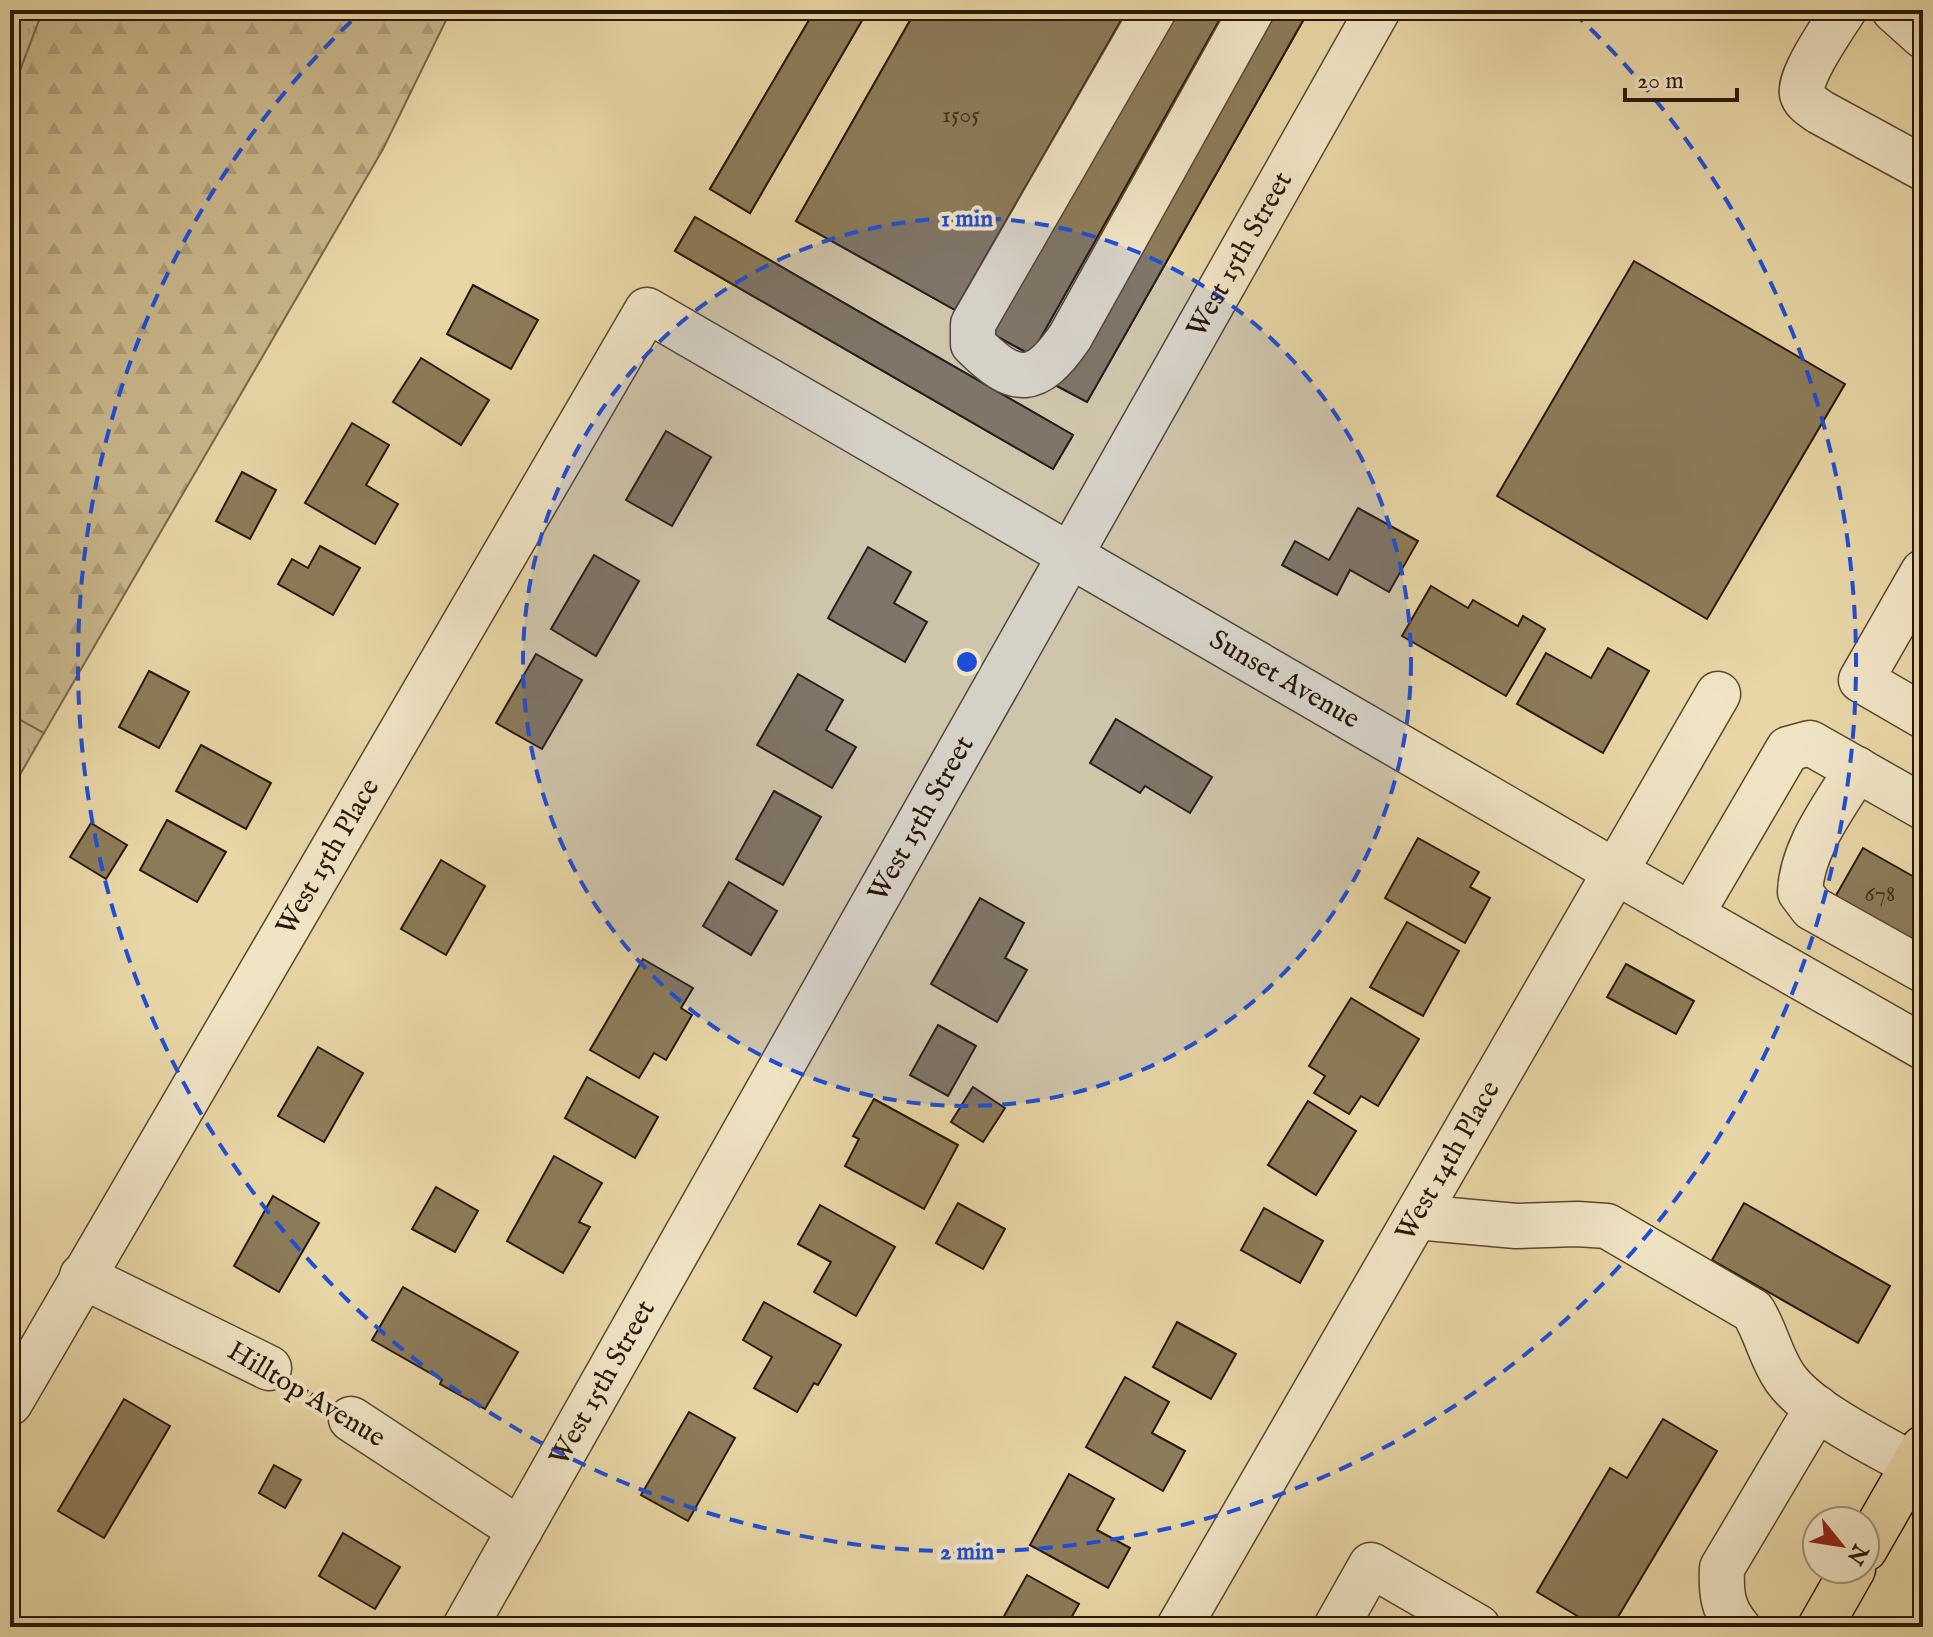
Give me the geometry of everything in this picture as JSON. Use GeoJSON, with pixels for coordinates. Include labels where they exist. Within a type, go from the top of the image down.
{"type":"FeatureCollection","features":[{"type":"Feature","properties":{"kind":"main road"},"geometry":{"type":"LineString","coordinates":[[1881,1525],[1916,1471]]}},
{"type":"Feature","properties":{"kind":"main road"},"geometry":{"type":"LineString","coordinates":[[1820,1627],[1844,1585]]}},
{"type":"Feature","properties":{"kind":"street"},"geometry":{"type":"LineString","coordinates":[[1154,10],[973,324],[973,344],[987,358],[1014,374],[1033,375],[1053,360],[1070,337],[1252,10]]}},
{"type":"Feature","properties":{"kind":"street","name":"West 15th Street"},"geometry":{"type":"LineString","coordinates":[[465,1627],[1378,10]]}},
{"type":"Feature","properties":{"kind":"street"},"geometry":{"type":"LineString","coordinates":[[1844,10],[1803,80],[1802,94],[1820,112],[1923,168]]}},
{"type":"Feature","properties":{"kind":"street"},"geometry":{"type":"LineString","coordinates":[[1894,10],[1923,36]]}},
{"type":"Feature","properties":{"kind":"street","name":"Sunset Avenue"},"geometry":{"type":"LineString","coordinates":[[647,310],[1923,1047]]}},
{"type":"Feature","properties":{"kind":"street","name":"West 15th Place"},"geometry":{"type":"LineString","coordinates":[[10,1403],[647,310]]}},
{"type":"Feature","properties":{"kind":"street"},"geometry":{"type":"LineString","coordinates":[[1923,572],[1861,680],[1923,716]]}},
{"type":"Feature","properties":{"kind":"street","name":"West 14th Place"},"geometry":{"type":"LineString","coordinates":[[1179,1627],[1718,694]]}},
{"type":"Feature","properties":{"kind":"street"},"geometry":{"type":"LineString","coordinates":[[1691,915],[1788,749],[1810,743],[1923,807]]}},
{"type":"Feature","properties":{"kind":"street"},"geometry":{"type":"LineString","coordinates":[[1857,769],[1810,849],[1801,872],[1800,892],[1812,908],[1923,970]]}},
{"type":"Feature","properties":{"kind":"street"},"geometry":{"type":"LineString","coordinates":[[1416,1217],[1516,1226],[1607,1226],[1753,1311],[1765,1330],[1784,1377],[1798,1393],[1916,1471]]}},
{"type":"Feature","properties":{"kind":"street","name":"Hilltop Avenue"},"geometry":{"type":"LineString","coordinates":[[82,1276],[269,1368]]}},
{"type":"Feature","properties":{"kind":"street"},"geometry":{"type":"LineString","coordinates":[[1738,1627],[1730,1618],[1720,1595],[1722,1568],[1817,1408]]}},
{"type":"Feature","properties":{"kind":"street","name":"Hilltop Avenue"},"geometry":{"type":"LineString","coordinates":[[351,1419],[520,1530]]}},
{"type":"Feature","properties":{"kind":"street"},"geometry":{"type":"LineString","coordinates":[[1336,1627],[1371,1565],[1478,1627]]}},
{"type":"Feature","properties":{"kind":"path","name":"Hilltop Avenue"},"geometry":{"type":"LineString","coordinates":[[269,1368],[351,1419]]}},
{"type":"Feature","properties":{"kind":"green space"},"geometry":{"type":"Polygon","coordinates":[[[10,10],[43,10],[10,97],[10,10]]]}},
{"type":"Feature","properties":{"kind":"green space"},"geometry":{"type":"Polygon","coordinates":[[[43,10],[451,10],[383,149],[44,733],[10,714],[10,97],[43,10]]]}},
{"type":"Feature","properties":{"kind":"green space"},"geometry":{"type":"Polygon","coordinates":[[[10,714],[44,733],[10,792],[10,714]]]}},
{"type":"Feature","properties":{"kind":"building"},"geometry":{"type":"Polygon","coordinates":[[[815,10],[868,10],[750,213],[710,189],[815,10]]]}},
{"type":"Feature","properties":{"kind":"building"},"geometry":{"type":"Polygon","coordinates":[[[815,10],[868,10],[750,213],[710,189],[815,10]]]}},
{"type":"Feature","properties":{"kind":"building"},"geometry":{"type":"Polygon","coordinates":[[[916,10],[1127,10],[955,310],[796,221],[916,10]]]}},
{"type":"Feature","properties":{"kind":"building"},"geometry":{"type":"Polygon","coordinates":[[[916,10],[1127,10],[955,310],[796,221],[916,10]]]}},
{"type":"Feature","properties":{"kind":"building"},"geometry":{"type":"Polygon","coordinates":[[[1173,10],[1225,10],[1031,355],[991,333],[1173,10]]]}},
{"type":"Feature","properties":{"kind":"building"},"geometry":{"type":"Polygon","coordinates":[[[1173,10],[1225,10],[1031,355],[991,333],[1173,10]]]}},
{"type":"Feature","properties":{"kind":"building"},"geometry":{"type":"Polygon","coordinates":[[[1270,10],[1309,10],[1087,402],[1057,386],[1270,10]]]}},
{"type":"Feature","properties":{"kind":"building"},"geometry":{"type":"Polygon","coordinates":[[[1270,10],[1309,10],[1087,402],[1057,386],[1270,10]]]}},
{"type":"Feature","properties":{"kind":"building"},"geometry":{"type":"Polygon","coordinates":[[[695,217],[1073,435],[1053,469],[675,251],[695,217]]]}},
{"type":"Feature","properties":{"kind":"building"},"geometry":{"type":"Polygon","coordinates":[[[695,217],[1073,435],[1053,469],[675,251],[695,217]]]}},
{"type":"Feature","properties":{"kind":"building"},"geometry":{"type":"Polygon","coordinates":[[[1634,261],[1845,384],[1707,619],[1497,496],[1634,261]]]}},
{"type":"Feature","properties":{"kind":"building"},"geometry":{"type":"Polygon","coordinates":[[[473,285],[538,320],[511,369],[447,334],[473,285]]]}},
{"type":"Feature","properties":{"kind":"building"},"geometry":{"type":"Polygon","coordinates":[[[421,358],[489,400],[461,445],[393,402],[421,358]]]}},
{"type":"Feature","properties":{"kind":"building"},"geometry":{"type":"Polygon","coordinates":[[[352,423],[389,445],[366,485],[398,504],[375,544],[305,503],[352,423]]]}},
{"type":"Feature","properties":{"kind":"building"},"geometry":{"type":"Polygon","coordinates":[[[666,431],[711,457],[672,526],[626,500],[666,431]]]}},
{"type":"Feature","properties":{"kind":"building"},"geometry":{"type":"Polygon","coordinates":[[[242,472],[276,490],[250,539],[216,521],[242,472]]]}},
{"type":"Feature","properties":{"kind":"building"},"geometry":{"type":"Polygon","coordinates":[[[1358,508],[1418,541],[1389,592],[1350,570],[1337,595],[1282,565],[1295,541],[1329,560],[1358,508]]]}},
{"type":"Feature","properties":{"kind":"building"},"geometry":{"type":"Polygon","coordinates":[[[320,546],[360,568],[333,615],[278,584],[292,559],[308,568],[320,546]]]}},
{"type":"Feature","properties":{"kind":"building"},"geometry":{"type":"Polygon","coordinates":[[[868,547],[911,572],[894,603],[927,622],[905,662],[828,618],[868,547]]]}},
{"type":"Feature","properties":{"kind":"building"},"geometry":{"type":"Polygon","coordinates":[[[594,555],[639,581],[596,656],[551,629],[594,555]]]}},
{"type":"Feature","properties":{"kind":"building"},"geometry":{"type":"Polygon","coordinates":[[[1431,586],[1468,608],[1473,600],[1518,626],[1523,616],[1545,629],[1506,696],[1402,636],[1431,586]]]}},
{"type":"Feature","properties":{"kind":"building"},"geometry":{"type":"Polygon","coordinates":[[[1608,648],[1649,671],[1603,753],[1517,704],[1546,653],[1591,678],[1608,648]]]}},
{"type":"Feature","properties":{"kind":"building"},"geometry":{"type":"Polygon","coordinates":[[[536,654],[582,680],[542,749],[496,723],[536,654]]]}},
{"type":"Feature","properties":{"kind":"building"},"geometry":{"type":"Polygon","coordinates":[[[149,671],[189,692],[159,748],[119,727],[149,671]]]}},
{"type":"Feature","properties":{"kind":"building"},"geometry":{"type":"Polygon","coordinates":[[[798,674],[843,700],[826,730],[856,747],[832,788],[757,745],[798,674]]]}},
{"type":"Feature","properties":{"kind":"building"},"geometry":{"type":"Polygon","coordinates":[[[1116,719],[1212,777],[1190,813],[1145,786],[1140,793],[1090,763],[1116,719]]]}},
{"type":"Feature","properties":{"kind":"building"},"geometry":{"type":"Polygon","coordinates":[[[201,745],[271,783],[246,829],[176,791],[201,745]]]}},
{"type":"Feature","properties":{"kind":"building"},"geometry":{"type":"Polygon","coordinates":[[[774,791],[821,817],[783,885],[736,859],[774,791]]]}},
{"type":"Feature","properties":{"kind":"building"},"geometry":{"type":"Polygon","coordinates":[[[167,820],[226,852],[197,902],[140,870],[167,820]]]}},
{"type":"Feature","properties":{"kind":"building"},"geometry":{"type":"Polygon","coordinates":[[[91,823],[127,845],[106,879],[70,857],[91,823]]]}},
{"type":"Feature","properties":{"kind":"building"},"geometry":{"type":"Polygon","coordinates":[[[1418,838],[1479,872],[1470,887],[1490,898],[1465,943],[1385,898],[1418,838]]]}},
{"type":"Feature","properties":{"kind":"building"},"geometry":{"type":"Polygon","coordinates":[[[1863,848],[1923,882],[1923,946],[1830,906],[1863,848]]]}},
{"type":"Feature","properties":{"kind":"building"},"geometry":{"type":"Polygon","coordinates":[[[441,860],[485,886],[446,955],[401,929],[441,860]]]}},
{"type":"Feature","properties":{"kind":"building"},"geometry":{"type":"Polygon","coordinates":[[[729,882],[777,911],[751,955],[703,926],[729,882]]]}},
{"type":"Feature","properties":{"kind":"building"},"geometry":{"type":"Polygon","coordinates":[[[980,898],[1024,923],[1005,958],[1027,970],[997,1022],[931,984],[980,898]]]}},
{"type":"Feature","properties":{"kind":"building"},"geometry":{"type":"Polygon","coordinates":[[[1407,922],[1459,951],[1423,1016],[1370,987],[1407,922]]]}},
{"type":"Feature","properties":{"kind":"building"},"geometry":{"type":"Polygon","coordinates":[[[643,959],[693,988],[681,1008],[692,1015],[666,1060],[654,1053],[639,1078],[590,1050],[643,959]]]}},
{"type":"Feature","properties":{"kind":"building"},"geometry":{"type":"Polygon","coordinates":[[[1626,964],[1694,1001],[1676,1034],[1607,997],[1626,964]]]}},
{"type":"Feature","properties":{"kind":"building"},"geometry":{"type":"Polygon","coordinates":[[[1351,998],[1419,1039],[1378,1106],[1361,1096],[1349,1114],[1314,1093],[1325,1076],[1309,1066],[1351,998]]]}},
{"type":"Feature","properties":{"kind":"building"},"geometry":{"type":"Polygon","coordinates":[[[938,1025],[976,1046],[948,1096],[910,1075],[938,1025]]]}},
{"type":"Feature","properties":{"kind":"building"},"geometry":{"type":"Polygon","coordinates":[[[318,1047],[363,1073],[324,1142],[278,1116],[318,1047]]]}},
{"type":"Feature","properties":{"kind":"building"},"geometry":{"type":"Polygon","coordinates":[[[587,1077],[658,1117],[635,1158],[565,1118],[587,1077]]]}},
{"type":"Feature","properties":{"kind":"building"},"geometry":{"type":"Polygon","coordinates":[[[973,1087],[1005,1108],[983,1142],[951,1122],[973,1087]]]}},
{"type":"Feature","properties":{"kind":"building"},"geometry":{"type":"Polygon","coordinates":[[[874,1099],[958,1145],[924,1209],[845,1166],[859,1139],[853,1136],[874,1099]]]}},
{"type":"Feature","properties":{"kind":"building"},"geometry":{"type":"Polygon","coordinates":[[[1308,1101],[1356,1131],[1316,1195],[1268,1165],[1308,1101]]]}},
{"type":"Feature","properties":{"kind":"building"},"geometry":{"type":"Polygon","coordinates":[[[554,1156],[602,1183],[579,1222],[590,1227],[563,1273],[507,1241],[554,1156]]]}},
{"type":"Feature","properties":{"kind":"building"},"geometry":{"type":"Polygon","coordinates":[[[436,1187],[478,1211],[455,1252],[412,1229],[436,1187]]]}},
{"type":"Feature","properties":{"kind":"building"},"geometry":{"type":"Polygon","coordinates":[[[273,1196],[319,1223],[279,1292],[234,1266],[273,1196]]]}},
{"type":"Feature","properties":{"kind":"building"},"geometry":{"type":"Polygon","coordinates":[[[958,1203],[1005,1229],[983,1269],[936,1243],[958,1203]]]}},
{"type":"Feature","properties":{"kind":"building"},"geometry":{"type":"Polygon","coordinates":[[[1744,1203],[1890,1286],[1858,1343],[1712,1260],[1744,1203]]]}},
{"type":"Feature","properties":{"kind":"building"},"geometry":{"type":"Polygon","coordinates":[[[820,1205],[895,1247],[856,1316],[814,1292],[831,1262],[798,1244],[820,1205]]]}},
{"type":"Feature","properties":{"kind":"building"},"geometry":{"type":"Polygon","coordinates":[[[1264,1208],[1323,1241],[1300,1283],[1241,1250],[1264,1208]]]}},
{"type":"Feature","properties":{"kind":"building"},"geometry":{"type":"Polygon","coordinates":[[[403,1287],[518,1352],[485,1409],[372,1340],[403,1287]]]}},
{"type":"Feature","properties":{"kind":"building"},"geometry":{"type":"Polygon","coordinates":[[[764,1302],[841,1345],[818,1385],[814,1383],[797,1412],[754,1388],[772,1357],[743,1340],[764,1302]]]}},
{"type":"Feature","properties":{"kind":"building"},"geometry":{"type":"Polygon","coordinates":[[[1177,1322],[1236,1354],[1211,1399],[1153,1367],[1177,1322]]]}},
{"type":"Feature","properties":{"kind":"building"},"geometry":{"type":"Polygon","coordinates":[[[1125,1377],[1169,1402],[1152,1433],[1185,1451],[1163,1491],[1086,1447],[1125,1377]]]}},
{"type":"Feature","properties":{"kind":"building"},"geometry":{"type":"Polygon","coordinates":[[[124,1399],[170,1426],[104,1538],[58,1511],[124,1399]]]}},
{"type":"Feature","properties":{"kind":"building"},"geometry":{"type":"Polygon","coordinates":[[[689,1412],[735,1438],[688,1521],[641,1495],[689,1412]]]}},
{"type":"Feature","properties":{"kind":"building"},"geometry":{"type":"Polygon","coordinates":[[[1663,1419],[1717,1451],[1612,1627],[1596,1627],[1537,1592],[1610,1468],[1627,1478],[1663,1419]]]}},
{"type":"Feature","properties":{"kind":"building"},"geometry":{"type":"Polygon","coordinates":[[[274,1465],[301,1480],[285,1508],[259,1493],[274,1465]]]}},
{"type":"Feature","properties":{"kind":"building"},"geometry":{"type":"Polygon","coordinates":[[[1069,1474],[1114,1499],[1097,1530],[1130,1548],[1108,1588],[1030,1545],[1069,1474]]]}},
{"type":"Feature","properties":{"kind":"building"},"geometry":{"type":"Polygon","coordinates":[[[343,1533],[400,1567],[375,1609],[319,1576],[343,1533]]]}},
{"type":"Feature","properties":{"kind":"building"},"geometry":{"type":"Polygon","coordinates":[[[1027,1575],[1079,1604],[1066,1627],[998,1627],[1027,1575]]]}}]}
